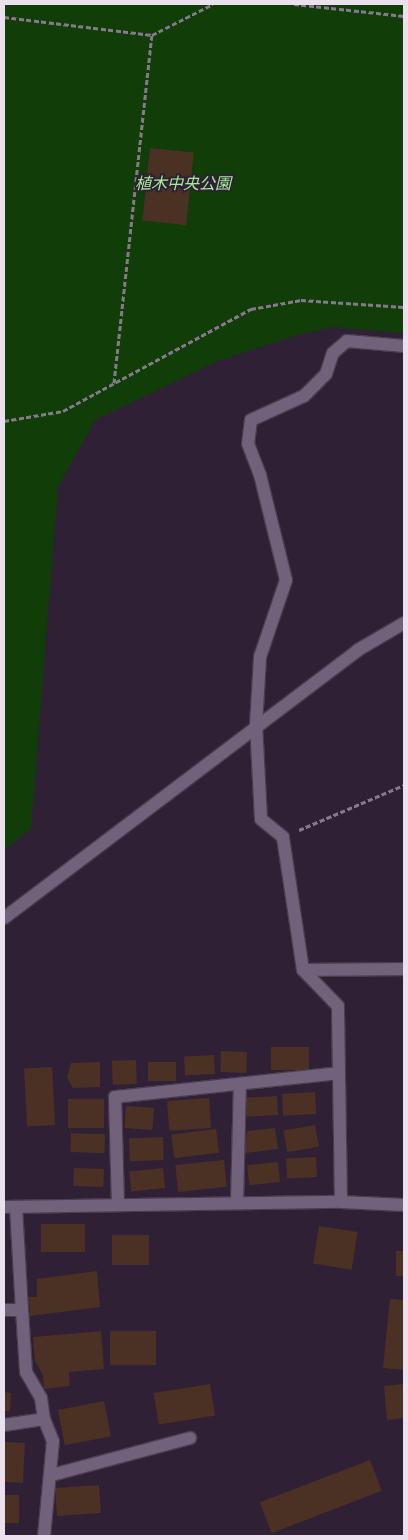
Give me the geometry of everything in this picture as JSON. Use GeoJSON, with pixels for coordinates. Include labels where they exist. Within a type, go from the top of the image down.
{"type":"FeatureCollection","features":[{"type":"Feature","properties":{"kind":"street"},"geometry":{"type":"LineString","coordinates":[[341,1202],[338,1006],[303,970],[283,837],[261,819],[256,725],[260,657],[286,580],[260,475],[248,444],[251,420],[304,396],[326,374],[333,352],[347,341],[404,346]]}},
{"type":"Feature","properties":{"kind":"street"},"geometry":{"type":"LineString","coordinates":[[4,918],[256,725],[358,650],[404,623]]}},
{"type":"Feature","properties":{"kind":"street"},"geometry":{"type":"LineString","coordinates":[[303,970],[404,969]]}},
{"type":"Feature","properties":{"kind":"street"},"geometry":{"type":"LineString","coordinates":[[118,1204],[115,1097],[339,1073]]}},
{"type":"Feature","properties":{"kind":"street"},"geometry":{"type":"LineString","coordinates":[[236,1203],[240,1084]]}},
{"type":"Feature","properties":{"kind":"street"},"geometry":{"type":"LineString","coordinates":[[44,1536],[52,1475],[53,1441],[44,1419],[41,1398],[26,1372],[22,1310],[10,1207],[341,1202],[404,1205]]}},
{"type":"Feature","properties":{"kind":"street"},"geometry":{"type":"LineString","coordinates":[[4,1310],[22,1310]]}},
{"type":"Feature","properties":{"kind":"street"},"geometry":{"type":"LineString","coordinates":[[4,1425],[44,1419]]}},
{"type":"Feature","properties":{"kind":"street"},"geometry":{"type":"LineString","coordinates":[[52,1475],[190,1438]]}},
{"type":"Feature","properties":{"kind":"path"},"geometry":{"type":"LineString","coordinates":[[4,17],[152,35],[213,4]]}},
{"type":"Feature","properties":{"kind":"path"},"geometry":{"type":"LineString","coordinates":[[294,4],[404,16]]}},
{"type":"Feature","properties":{"kind":"path"},"geometry":{"type":"LineString","coordinates":[[114,383],[152,35]]}},
{"type":"Feature","properties":{"kind":"path"},"geometry":{"type":"LineString","coordinates":[[4,421],[62,411],[251,309],[301,300],[404,307]]}},
{"type":"Feature","properties":{"kind":"path"},"geometry":{"type":"LineString","coordinates":[[283,837],[404,785]]}},
{"type":"Feature","properties":{"kind":"green space","name":"植木中央公園"},"geometry":{"type":"Polygon","coordinates":[[[4,4],[404,4],[404,333],[334,327],[297,335],[218,361],[95,420],[58,487],[31,829],[4,850],[4,4]]]}},
{"type":"Feature","properties":{"kind":"building"},"geometry":{"type":"Polygon","coordinates":[[[150,148],[194,153],[186,225],[142,221],[150,148]]]}},
{"type":"Feature","properties":{"kind":"building"},"geometry":{"type":"Polygon","coordinates":[[[271,1047],[309,1047],[309,1070],[271,1070],[271,1047]]]}},
{"type":"Feature","properties":{"kind":"building"},"geometry":{"type":"Polygon","coordinates":[[[221,1051],[247,1052],[246,1073],[220,1072],[221,1051]]]}},
{"type":"Feature","properties":{"kind":"building"},"geometry":{"type":"Polygon","coordinates":[[[214,1055],[215,1074],[185,1076],[184,1057],[214,1055]]]}},
{"type":"Feature","properties":{"kind":"building"},"geometry":{"type":"Polygon","coordinates":[[[136,1060],[137,1084],[113,1085],[112,1061],[136,1060]]]}},
{"type":"Feature","properties":{"kind":"building"},"geometry":{"type":"Polygon","coordinates":[[[100,1062],[100,1087],[73,1088],[67,1078],[71,1063],[100,1062]]]}},
{"type":"Feature","properties":{"kind":"building"},"geometry":{"type":"Polygon","coordinates":[[[148,1062],[176,1062],[176,1081],[148,1081],[148,1062]]]}},
{"type":"Feature","properties":{"kind":"building"},"geometry":{"type":"Polygon","coordinates":[[[52,1067],[55,1125],[27,1126],[24,1068],[52,1067]]]}},
{"type":"Feature","properties":{"kind":"building"},"geometry":{"type":"Polygon","coordinates":[[[315,1092],[316,1114],[283,1116],[282,1094],[315,1092]]]}},
{"type":"Feature","properties":{"kind":"building"},"geometry":{"type":"Polygon","coordinates":[[[277,1096],[278,1115],[247,1117],[246,1098],[277,1096]]]}},
{"type":"Feature","properties":{"kind":"building"},"geometry":{"type":"Polygon","coordinates":[[[209,1098],[211,1128],[169,1131],[167,1101],[209,1098]]]}},
{"type":"Feature","properties":{"kind":"building"},"geometry":{"type":"Polygon","coordinates":[[[68,1099],[104,1099],[104,1128],[68,1128],[68,1099]]]}},
{"type":"Feature","properties":{"kind":"building"},"geometry":{"type":"Polygon","coordinates":[[[126,1106],[154,1108],[152,1130],[124,1128],[126,1106]]]}},
{"type":"Feature","properties":{"kind":"building"},"geometry":{"type":"Polygon","coordinates":[[[315,1125],[319,1147],[287,1152],[283,1131],[315,1125]]]}},
{"type":"Feature","properties":{"kind":"building"},"geometry":{"type":"Polygon","coordinates":[[[275,1128],[278,1149],[245,1153],[247,1131],[275,1128]]]}},
{"type":"Feature","properties":{"kind":"building"},"geometry":{"type":"Polygon","coordinates":[[[216,1129],[219,1153],[174,1158],[171,1134],[216,1129]]]}},
{"type":"Feature","properties":{"kind":"building"},"geometry":{"type":"Polygon","coordinates":[[[71,1133],[105,1134],[104,1153],[70,1152],[71,1133]]]}},
{"type":"Feature","properties":{"kind":"building"},"geometry":{"type":"Polygon","coordinates":[[[163,1137],[164,1160],[130,1161],[129,1138],[163,1137]]]}},
{"type":"Feature","properties":{"kind":"building"},"geometry":{"type":"Polygon","coordinates":[[[316,1157],[317,1177],[287,1179],[286,1159],[316,1157]]]}},
{"type":"Feature","properties":{"kind":"building"},"geometry":{"type":"Polygon","coordinates":[[[224,1160],[227,1187],[178,1192],[175,1165],[224,1160]]]}},
{"type":"Feature","properties":{"kind":"building"},"geometry":{"type":"Polygon","coordinates":[[[278,1162],[280,1182],[249,1185],[247,1165],[278,1162]]]}},
{"type":"Feature","properties":{"kind":"building"},"geometry":{"type":"Polygon","coordinates":[[[74,1168],[104,1169],[103,1187],[73,1186],[74,1168]]]}},
{"type":"Feature","properties":{"kind":"building"},"geometry":{"type":"Polygon","coordinates":[[[163,1168],[165,1188],[131,1191],[129,1172],[163,1168]]]}},
{"type":"Feature","properties":{"kind":"building"},"geometry":{"type":"Polygon","coordinates":[[[41,1224],[85,1224],[85,1252],[41,1252],[41,1224]]]}},
{"type":"Feature","properties":{"kind":"building"},"geometry":{"type":"Polygon","coordinates":[[[319,1226],[358,1232],[352,1270],[313,1264],[319,1226]]]}},
{"type":"Feature","properties":{"kind":"building"},"geometry":{"type":"Polygon","coordinates":[[[112,1235],[149,1235],[149,1265],[112,1265],[112,1235]]]}},
{"type":"Feature","properties":{"kind":"building"},"geometry":{"type":"Polygon","coordinates":[[[396,1251],[404,1251],[404,1276],[396,1276],[396,1251]]]}},
{"type":"Feature","properties":{"kind":"building"},"geometry":{"type":"Polygon","coordinates":[[[97,1271],[100,1307],[30,1316],[29,1297],[37,1297],[37,1279],[97,1271]]]}},
{"type":"Feature","properties":{"kind":"building"},"geometry":{"type":"Polygon","coordinates":[[[390,1299],[404,1300],[404,1370],[383,1368],[390,1299]]]}},
{"type":"Feature","properties":{"kind":"building"},"geometry":{"type":"Polygon","coordinates":[[[101,1331],[104,1369],[69,1372],[70,1386],[44,1389],[43,1375],[35,1361],[33,1337],[101,1331]]]}},
{"type":"Feature","properties":{"kind":"building"},"geometry":{"type":"Polygon","coordinates":[[[110,1331],[156,1331],[156,1365],[110,1365],[110,1331]]]}},
{"type":"Feature","properties":{"kind":"building"},"geometry":{"type":"Polygon","coordinates":[[[210,1384],[215,1416],[159,1425],[154,1393],[210,1384]]]}},
{"type":"Feature","properties":{"kind":"building"},"geometry":{"type":"Polygon","coordinates":[[[404,1384],[404,1418],[387,1420],[384,1386],[404,1384]]]}},
{"type":"Feature","properties":{"kind":"building"},"geometry":{"type":"Polygon","coordinates":[[[4,1392],[11,1393],[10,1411],[4,1411],[4,1392]]]}},
{"type":"Feature","properties":{"kind":"building"},"geometry":{"type":"Polygon","coordinates":[[[104,1401],[111,1436],[65,1445],[58,1410],[104,1401]]]}},
{"type":"Feature","properties":{"kind":"building"},"geometry":{"type":"Polygon","coordinates":[[[4,1442],[25,1443],[23,1483],[4,1482],[4,1442]]]}},
{"type":"Feature","properties":{"kind":"building"},"geometry":{"type":"Polygon","coordinates":[[[370,1460],[382,1491],[272,1533],[260,1502],[370,1460]]]}},
{"type":"Feature","properties":{"kind":"building"},"geometry":{"type":"Polygon","coordinates":[[[99,1485],[101,1513],[57,1516],[55,1488],[99,1485]]]}},
{"type":"Feature","properties":{"kind":"building"},"geometry":{"type":"Polygon","coordinates":[[[4,1495],[19,1495],[19,1523],[4,1523],[4,1495]]]}}]}
